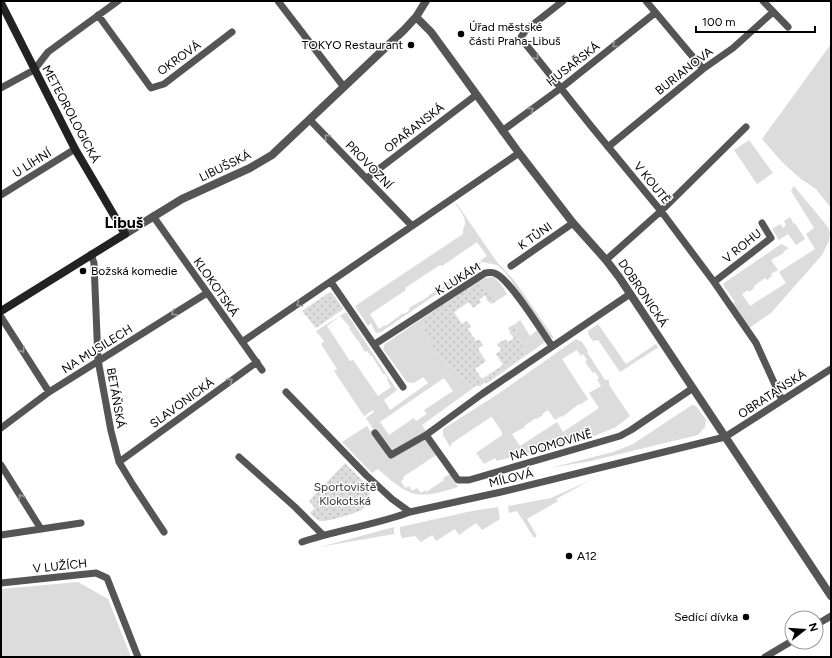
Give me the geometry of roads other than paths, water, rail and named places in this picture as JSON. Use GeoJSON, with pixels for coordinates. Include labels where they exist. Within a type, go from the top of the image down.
{"type":"FeatureCollection","features":[{"type":"Feature","properties":{"kind":"main road","name":"METEOROLOGICKÁ"},"geometry":{"type":"LineString","coordinates":[[1,3],[74,149],[124,234]]}},
{"type":"Feature","properties":{"kind":"main road","name":"LIBUŠSKÁ"},"geometry":{"type":"LineString","coordinates":[[1,311],[124,234]]}},
{"type":"Feature","properties":{"kind":"street"},"geometry":{"type":"LineString","coordinates":[[1,88],[34,70],[48,52],[118,1]]}},
{"type":"Feature","properties":{"kind":"street"},"geometry":{"type":"LineString","coordinates":[[278,1],[344,88]]}},
{"type":"Feature","properties":{"kind":"street","name":"LIBUŠSKÁ"},"geometry":{"type":"LineString","coordinates":[[124,234],[182,199],[250,168],[272,155],[404,30],[416,17],[426,1]]}},
{"type":"Feature","properties":{"kind":"street","name":"V KOUTĚ"},"geometry":{"type":"LineString","coordinates":[[563,1],[526,30],[521,37],[661,211],[714,282],[756,343],[782,400]]}},
{"type":"Feature","properties":{"kind":"street"},"geometry":{"type":"LineString","coordinates":[[646,1],[703,70]]}},
{"type":"Feature","properties":{"kind":"street"},"geometry":{"type":"LineString","coordinates":[[763,1],[788,27]]}},
{"type":"Feature","properties":{"kind":"street","name":"BURIANOVA"},"geometry":{"type":"LineString","coordinates":[[608,147],[703,70],[733,48],[773,12]]}},
{"type":"Feature","properties":{"kind":"street","name":"HUSAŘSKÁ"},"geometry":{"type":"LineString","coordinates":[[502,131],[561,88],[655,13]]}},
{"type":"Feature","properties":{"kind":"street","name":"OKROVÁ"},"geometry":{"type":"LineString","coordinates":[[98,15],[151,88],[164,84],[232,32]]}},
{"type":"Feature","properties":{"kind":"street","name":"DOBRONICKÁ"},"geometry":{"type":"LineString","coordinates":[[416,17],[431,32],[518,153],[573,223],[606,260],[831,596]]}},
{"type":"Feature","properties":{"kind":"street","name":"OPAŘANSKÁ"},"geometry":{"type":"LineString","coordinates":[[367,178],[476,95]]}},
{"type":"Feature","properties":{"kind":"street","name":"PROVOZNÍ"},"geometry":{"type":"LineString","coordinates":[[310,120],[412,226]]}},
{"type":"Feature","properties":{"kind":"street"},"geometry":{"type":"LineString","coordinates":[[606,260],[661,211],[746,127]]}},
{"type":"Feature","properties":{"kind":"street","name":"U LÍHNÍ"},"geometry":{"type":"LineString","coordinates":[[1,195],[74,149]]}},
{"type":"Feature","properties":{"kind":"street"},"geometry":{"type":"LineString","coordinates":[[242,342],[518,153]]}},
{"type":"Feature","properties":{"kind":"street","name":"KLOKOTSKÁ"},"geometry":{"type":"LineString","coordinates":[[153,216],[262,370]]}},
{"type":"Feature","properties":{"kind":"street","name":"K TŮNI"},"geometry":{"type":"LineString","coordinates":[[511,266],[573,223]]}},
{"type":"Feature","properties":{"kind":"street","name":"V ROHU"},"geometry":{"type":"LineString","coordinates":[[714,282],[771,238],[762,223]]}},
{"type":"Feature","properties":{"kind":"street","name":"BETÁŇSKÁ"},"geometry":{"type":"LineString","coordinates":[[91,254],[94,263],[98,360],[111,431],[119,462],[164,532]]}},
{"type":"Feature","properties":{"kind":"street","name":"K LUKÁM"},"geometry":{"type":"LineString","coordinates":[[375,344],[485,273],[493,272],[499,275],[511,289],[552,346]]}},
{"type":"Feature","properties":{"kind":"street"},"geometry":{"type":"LineString","coordinates":[[331,282],[403,386]]}},
{"type":"Feature","properties":{"kind":"street","name":"NA MUSILECH"},"geometry":{"type":"LineString","coordinates":[[1,428],[48,392],[207,293]]}},
{"type":"Feature","properties":{"kind":"street"},"geometry":{"type":"LineString","coordinates":[[375,433],[391,455],[426,435],[482,394],[630,294]]}},
{"type":"Feature","properties":{"kind":"street"},"geometry":{"type":"LineString","coordinates":[[1,317],[48,392]]}},
{"type":"Feature","properties":{"kind":"street","name":"SLAVONICKÁ"},"geometry":{"type":"LineString","coordinates":[[119,462],[256,362]]}},
{"type":"Feature","properties":{"kind":"street","name":"OBRATAŇSKÁ"},"geometry":{"type":"LineString","coordinates":[[725,437],[831,369]]}},
{"type":"Feature","properties":{"kind":"street","name":"NA DOMOVINĚ"},"geometry":{"type":"LineString","coordinates":[[426,435],[458,480],[469,480],[620,436],[693,388]]}},
{"type":"Feature","properties":{"kind":"street"},"geometry":{"type":"LineString","coordinates":[[286,392],[366,475],[392,499],[410,512]]}},
{"type":"Feature","properties":{"kind":"street","name":"MÍLOVÁ"},"geometry":{"type":"LineString","coordinates":[[302,542],[410,512],[501,492],[725,437]]}},
{"type":"Feature","properties":{"kind":"street"},"geometry":{"type":"LineString","coordinates":[[239,458],[295,507],[323,535]]}},
{"type":"Feature","properties":{"kind":"street"},"geometry":{"type":"LineString","coordinates":[[1,465],[41,529]]}},
{"type":"Feature","properties":{"kind":"street"},"geometry":{"type":"LineString","coordinates":[[1,535],[81,523]]}},
{"type":"Feature","properties":{"kind":"street","name":"V LUŽÍCH"},"geometry":{"type":"LineString","coordinates":[[1,583],[96,573],[107,578],[138,657]]}},
{"type":"Feature","properties":{"kind":"street"},"geometry":{"type":"LineString","coordinates":[[764,657],[784,646]]}},
{"type":"Feature","properties":{"kind":"place","name":"Úřad městské části Praha-Libuš"},"geometry":{"type":"Point","coordinates":[461,34]}},
{"type":"Feature","properties":{"kind":"place","name":"TOKYO Restaurant"},"geometry":{"type":"Point","coordinates":[411,45]}},
{"type":"Feature","properties":{"kind":"place","name":"Božská komedie"},"geometry":{"type":"Point","coordinates":[83,271]}},
{"type":"Feature","properties":{"kind":"place","name":"A12"},"geometry":{"type":"Point","coordinates":[569,556]}},
{"type":"Feature","properties":{"kind":"place","name":"Sedící dívka"},"geometry":{"type":"Point","coordinates":[746,617]}},
{"type":"Feature","properties":{"kind":"district","name":"Libuš"},"geometry":{"type":"Point","coordinates":[124,222]}},
{"type":"Feature","properties":{"kind":"park label","name":"Sportoviště Klokotská"},"geometry":{"type":"Point","coordinates":[345,494]}}]}
